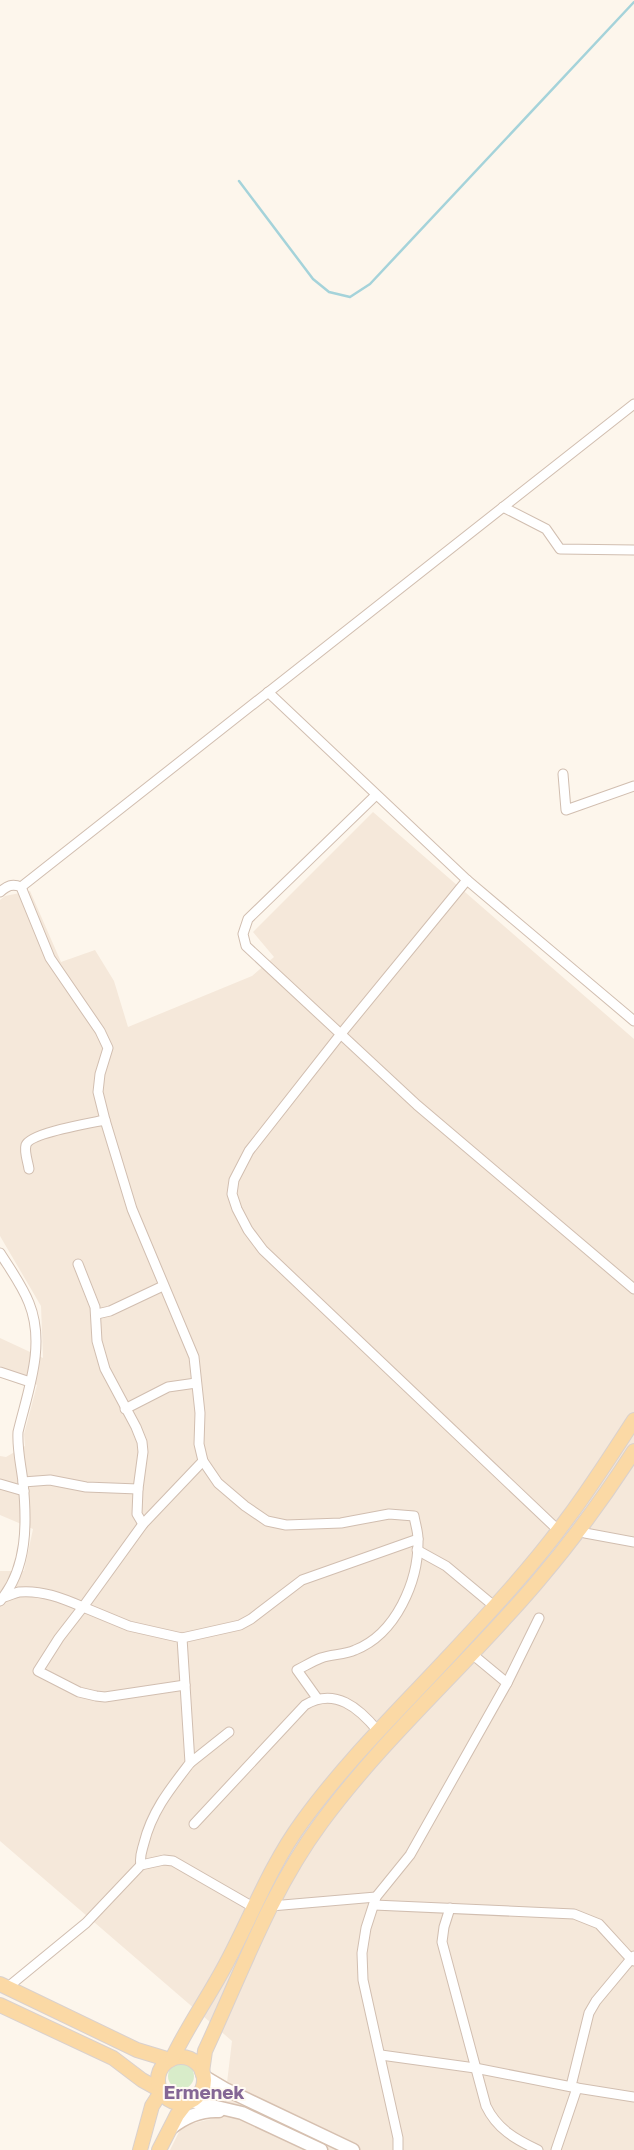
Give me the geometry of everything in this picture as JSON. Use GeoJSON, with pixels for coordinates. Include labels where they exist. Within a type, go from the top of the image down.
{"type":"FeatureCollection","features":[{"type":"Feature","properties":{"kind":"main road"},"geometry":{"type":"LineString","coordinates":[[140,2150],[152,2106],[160,2091],[159,2073],[162,2067],[171,2060],[201,2010],[228,1961],[274,1866],[301,1822],[335,1779],[494,1606],[558,1530],[602,1470],[634,1420]]}},
{"type":"Feature","properties":{"kind":"main road"},"geometry":{"type":"LineString","coordinates":[[159,2150],[176,2115],[200,2092],[205,2051],[271,1906],[296,1858],[350,1785],[537,1582],[579,1530],[634,1451]]}},
{"type":"Feature","properties":{"kind":"main road"},"geometry":{"type":"LineString","coordinates":[[4,1985],[137,2050],[171,2060],[190,2060],[202,2074]]}},
{"type":"Feature","properties":{"kind":"main road"},"geometry":{"type":"LineString","coordinates":[[0,2005],[113,2058],[171,2101],[178,2103],[189,2101]]}},
{"type":"Feature","properties":{"kind":"street"},"geometry":{"type":"LineString","coordinates":[[21,887],[634,404]]}},
{"type":"Feature","properties":{"kind":"street"},"geometry":{"type":"LineString","coordinates":[[503,506],[546,529],[560,549],[634,550]]}},
{"type":"Feature","properties":{"kind":"street"},"geometry":{"type":"LineString","coordinates":[[268,692],[467,880],[634,1021]]}},
{"type":"Feature","properties":{"kind":"street"},"geometry":{"type":"LineString","coordinates":[[563,774],[566,810],[634,786]]}},
{"type":"Feature","properties":{"kind":"street"},"geometry":{"type":"LineString","coordinates":[[376,795],[248,919],[243,934],[246,946],[417,1105],[634,1289]]}},
{"type":"Feature","properties":{"kind":"street"},"geometry":{"type":"LineString","coordinates":[[467,880],[340,1035],[249,1151],[234,1180],[232,1194],[237,1209],[248,1230],[264,1250],[558,1530]]}},
{"type":"Feature","properties":{"kind":"street"},"geometry":{"type":"LineString","coordinates":[[0,892],[15,884],[21,887],[50,958],[100,1032],[108,1048],[100,1074],[98,1092],[132,1209],[194,1357],[200,1413],[199,1444],[203,1461],[218,1483],[245,1506],[267,1521],[286,1525],[341,1523],[389,1514],[414,1516],[418,1539],[417,1550],[413,1579],[402,1607],[387,1626],[368,1643],[355,1650],[322,1658],[297,1670],[316,1698]]}},
{"type":"Feature","properties":{"kind":"street"},"geometry":{"type":"LineString","coordinates":[[30,1169],[26,1148],[30,1140],[44,1134],[105,1120]]}},
{"type":"Feature","properties":{"kind":"street"},"geometry":{"type":"LineString","coordinates":[[0,1252],[25,1294],[33,1315],[36,1349],[18,1432],[25,1507],[23,1546],[14,1577],[2,1599]]}},
{"type":"Feature","properties":{"kind":"street"},"geometry":{"type":"LineString","coordinates":[[78,1264],[97,1314],[97,1341],[101,1359],[142,1442],[143,1452],[137,1514],[143,1524]]}},
{"type":"Feature","properties":{"kind":"street"},"geometry":{"type":"LineString","coordinates":[[97,1314],[110,1311],[163,1286]]}},
{"type":"Feature","properties":{"kind":"street"},"geometry":{"type":"LineString","coordinates":[[0,1372],[30,1382]]}},
{"type":"Feature","properties":{"kind":"street"},"geometry":{"type":"LineString","coordinates":[[125,1409],[168,1387],[196,1383]]}},
{"type":"Feature","properties":{"kind":"street"},"geometry":{"type":"LineString","coordinates":[[185,1685],[105,1697],[79,1692],[38,1671],[58,1638],[143,1524],[203,1461]]}},
{"type":"Feature","properties":{"kind":"street"},"geometry":{"type":"LineString","coordinates":[[0,1484],[23,1487],[50,1480],[86,1487],[138,1489]]}},
{"type":"Feature","properties":{"kind":"street"},"geometry":{"type":"LineString","coordinates":[[579,1530],[585,1534],[634,1542]]}},
{"type":"Feature","properties":{"kind":"street"},"geometry":{"type":"LineString","coordinates":[[2,1599],[19,1592],[45,1593],[129,1626],[182,1638],[240,1625],[251,1619],[302,1580],[418,1539]]}},
{"type":"Feature","properties":{"kind":"street"},"geometry":{"type":"LineString","coordinates":[[417,1550],[446,1566],[494,1606]]}},
{"type":"Feature","properties":{"kind":"street"},"geometry":{"type":"LineString","coordinates":[[398,2150],[398,2138],[363,1980],[362,1953],[366,1928],[375,1901],[410,1854],[507,1684],[539,1618]]}},
{"type":"Feature","properties":{"kind":"street"},"geometry":{"type":"LineString","coordinates":[[182,1638],[190,1763]]}},
{"type":"Feature","properties":{"kind":"street"},"geometry":{"type":"LineString","coordinates":[[472,1654],[507,1684]]}},
{"type":"Feature","properties":{"kind":"street"},"geometry":{"type":"LineString","coordinates":[[194,1824],[305,1705],[316,1698],[331,1698],[348,1704],[364,1714],[378,1731]]}},
{"type":"Feature","properties":{"kind":"street"},"geometry":{"type":"LineString","coordinates":[[142,1865],[140,1858],[153,1814],[190,1763],[229,1732]]}},
{"type":"Feature","properties":{"kind":"street"},"geometry":{"type":"LineString","coordinates":[[4,1985],[86,1923],[142,1865],[164,1860],[173,1861],[253,1907]]}},
{"type":"Feature","properties":{"kind":"street"},"geometry":{"type":"LineString","coordinates":[[271,1906],[375,1901],[450,1908],[582,1916],[606,1930],[633,1959],[596,2000],[589,2012],[574,2087],[556,2150]]}},
{"type":"Feature","properties":{"kind":"street"},"geometry":{"type":"LineString","coordinates":[[450,1908],[442,1942],[486,2106],[494,2120],[510,2136],[538,2150]]}},
{"type":"Feature","properties":{"kind":"street"},"geometry":{"type":"LineString","coordinates":[[381,2056],[475,2068],[634,2097]]}},
{"type":"Feature","properties":{"kind":"street"},"geometry":{"type":"LineString","coordinates":[[202,2074],[225,2089],[354,2150]]}},
{"type":"Feature","properties":{"kind":"street"},"geometry":{"type":"LineString","coordinates":[[189,2101],[242,2113],[321,2150]]}},
{"type":"Feature","properties":{"kind":"street"},"geometry":{"type":"LineString","coordinates":[[170,2128],[182,2119],[208,2110],[242,2113]]}},
{"type":"Feature","properties":{"kind":"shaded area"},"geometry":{"type":"Polygon","coordinates":[[[373,812],[634,1039],[634,2150],[170,2150],[182,2126],[223,2116],[232,2041],[0,1841],[0,1571],[24,1571],[33,1529],[0,1515],[0,1456],[6,1457],[25,1446],[24,1434],[37,1385],[0,1366],[0,1338],[43,1358],[41,1306],[0,1236],[0,900],[5,896],[30,891],[61,962],[95,950],[114,981],[128,1027],[252,976],[274,957],[253,932],[373,812]]]}},
{"type":"Feature","properties":{"kind":"green space"},"geometry":{"type":"Polygon","coordinates":[[[181,2063],[190,2067],[194,2076],[190,2085],[181,2089],[172,2085],[168,2076],[172,2067],[181,2063]]]}},
{"type":"Feature","properties":{"kind":"waterway"},"geometry":{"type":"LineString","coordinates":[[239,181],[313,279],[329,292],[350,297],[370,284],[634,2]]}},
{"type":"Feature","properties":{"kind":"district","name":"Ermenek"},"geometry":{"type":"Point","coordinates":[204,2091]}}]}
